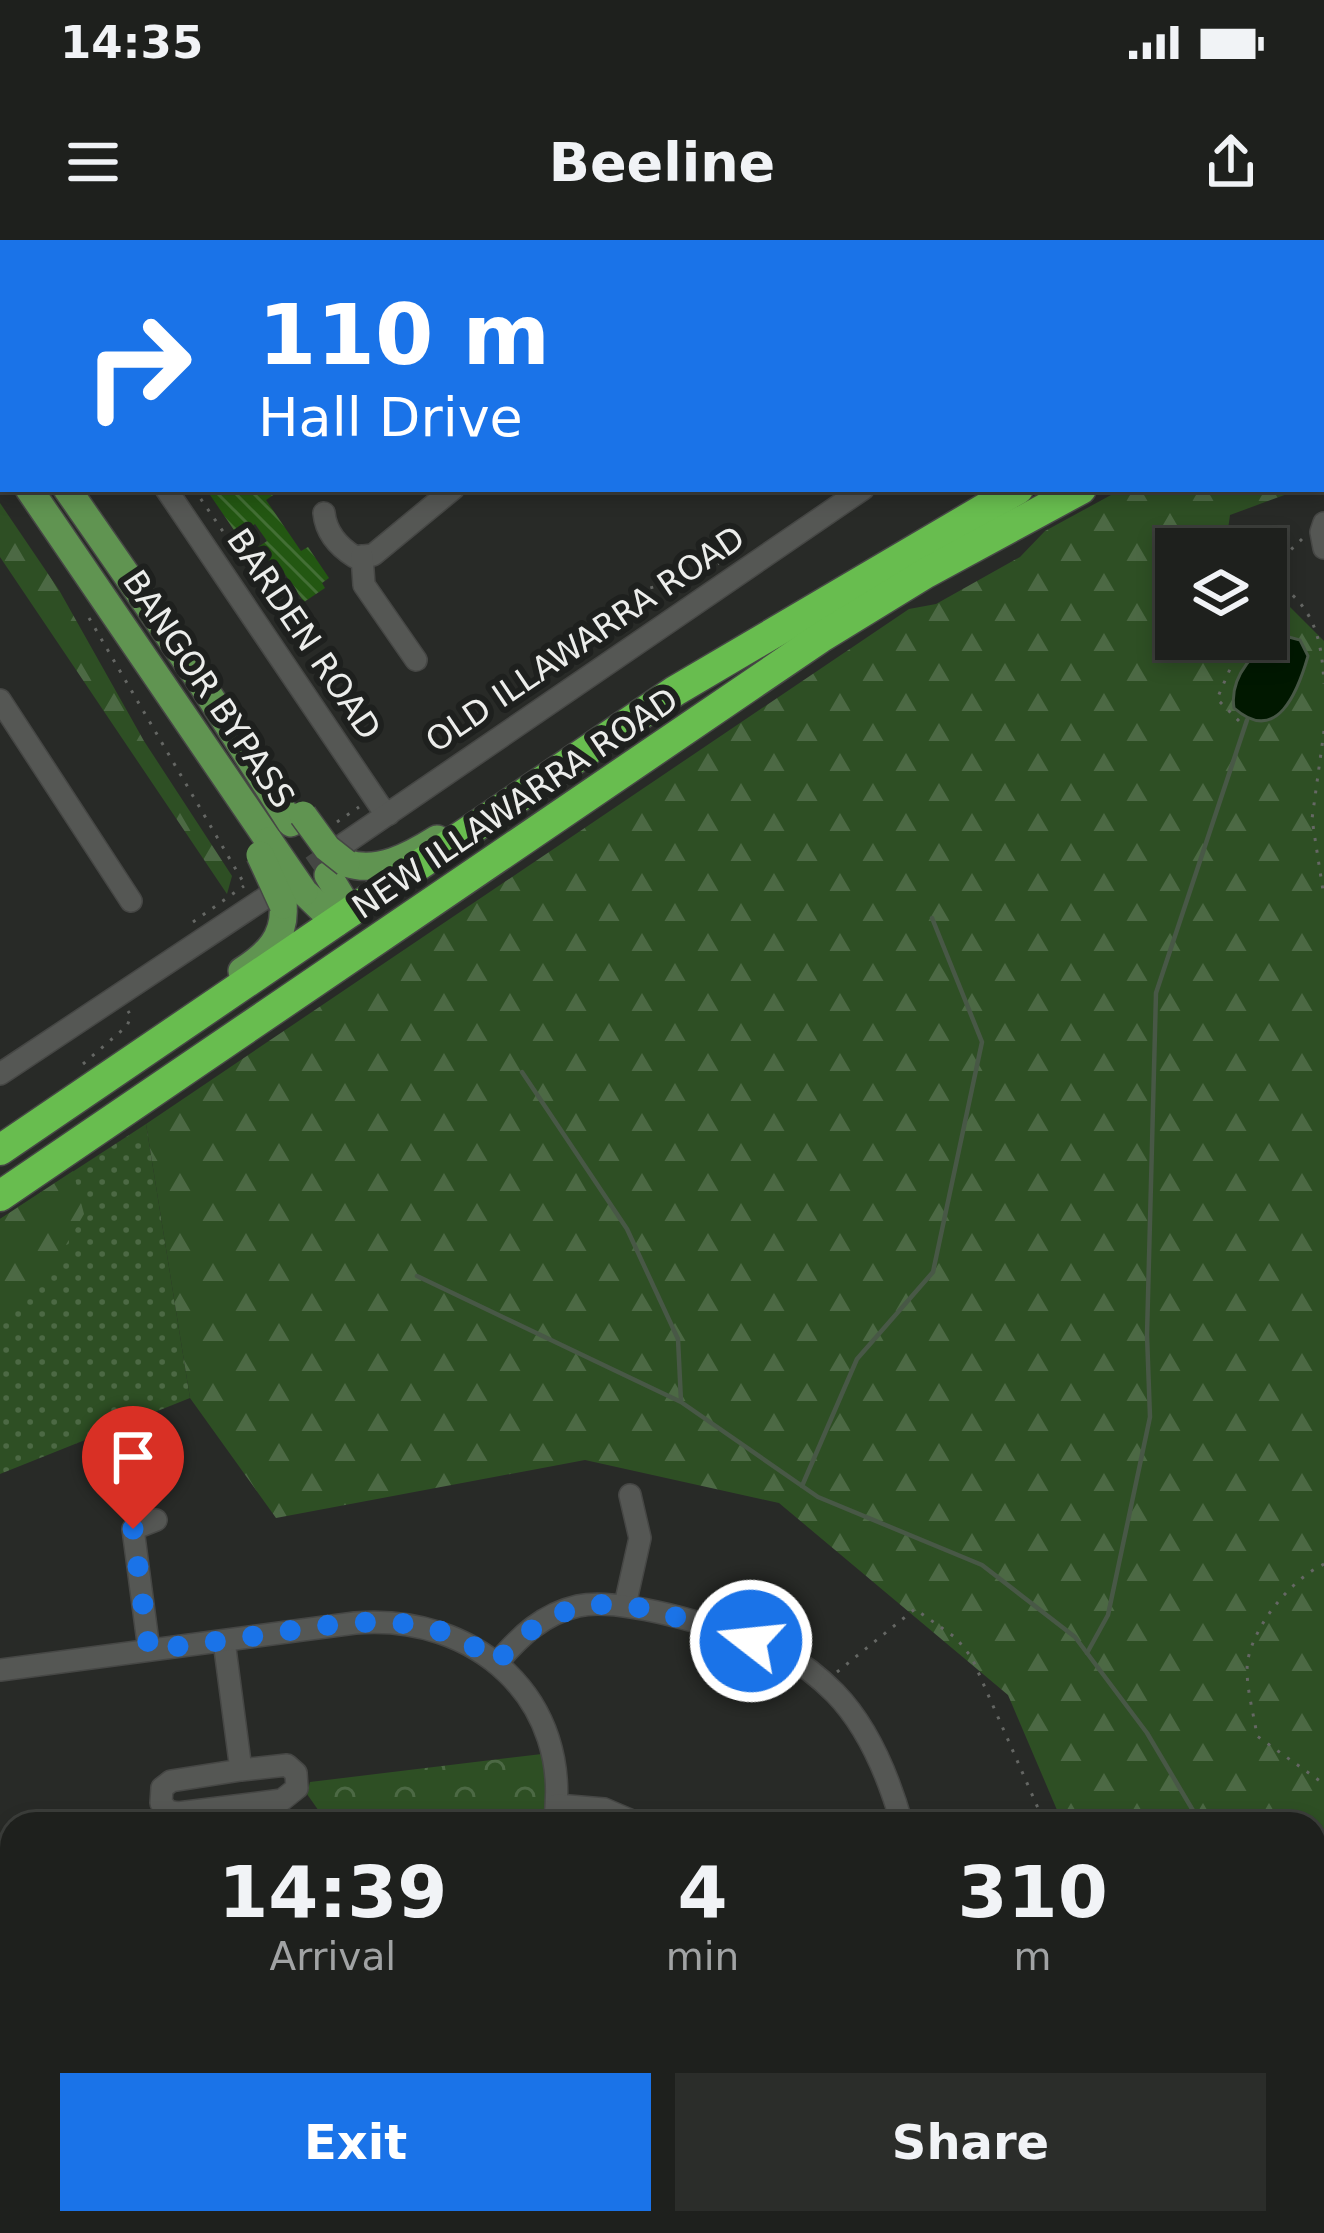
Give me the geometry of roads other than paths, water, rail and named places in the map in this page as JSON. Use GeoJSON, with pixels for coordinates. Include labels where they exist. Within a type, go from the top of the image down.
{"type":"FeatureCollection","features":[{"type":"Feature","properties":{"kind":"highway","name":"NEW ILLAWARRA ROAD"},"geometry":{"type":"LineString","coordinates":[[0,1150],[675,691],[1013,492]]}},
{"type":"Feature","properties":{"kind":"highway","name":"NEW ILLAWARRA ROAD"},"geometry":{"type":"LineString","coordinates":[[0,1196],[820,638],[926,573],[1075,492]]}},
{"type":"Feature","properties":{"kind":"highway"},"geometry":{"type":"LineString","coordinates":[[344,918],[368,945]]}},
{"type":"Feature","properties":{"kind":"main road","name":"BANGOR BYPASS"},"geometry":{"type":"LineString","coordinates":[[31,492],[201,740],[263,845],[284,899],[344,918]]}},
{"type":"Feature","properties":{"kind":"main road","name":"BANGOR BYPASS"},"geometry":{"type":"LineString","coordinates":[[73,493],[196,675],[323,842],[344,918]]}},
{"type":"Feature","properties":{"kind":"main road"},"geometry":{"type":"LineString","coordinates":[[323,842],[358,867],[384,864],[421,849],[467,819],[496,814]]}},
{"type":"Feature","properties":{"kind":"main road"},"geometry":{"type":"LineString","coordinates":[[188,1022],[207,993],[271,948],[284,923],[284,899]]}},
{"type":"Feature","properties":{"kind":"street","name":"BARDEN ROAD"},"geometry":{"type":"LineString","coordinates":[[168,492],[381,805]]}},
{"type":"Feature","properties":{"kind":"street"},"geometry":{"type":"LineString","coordinates":[[324,513],[338,546],[355,557],[373,555],[449,492]]}},
{"type":"Feature","properties":{"kind":"street","name":"OLD ILLAWARRA ROAD"},"geometry":{"type":"LineString","coordinates":[[323,842],[656,616],[851,492]]}},
{"type":"Feature","properties":{"kind":"street"},"geometry":{"type":"LineString","coordinates":[[362,556],[364,585],[416,660]]}},
{"type":"Feature","properties":{"kind":"street"},"geometry":{"type":"LineString","coordinates":[[0,700],[131,902]]}},
{"type":"Feature","properties":{"kind":"street"},"geometry":{"type":"LineString","coordinates":[[0,1074],[284,899]]}},
{"type":"Feature","properties":{"kind":"street"},"geometry":{"type":"LineString","coordinates":[[625,1605],[640,1538],[630,1495]]}},
{"type":"Feature","properties":{"kind":"street"},"geometry":{"type":"LineString","coordinates":[[149,1650],[133,1529],[156,1520]]}},
{"type":"Feature","properties":{"kind":"street"},"geometry":{"type":"LineString","coordinates":[[496,1663],[523,1634],[559,1612],[593,1604],[625,1605],[769,1647],[825,1683],[860,1725],[897,1812]]}},
{"type":"Feature","properties":{"kind":"street"},"geometry":{"type":"LineString","coordinates":[[0,1670],[307,1628],[395,1621],[452,1635],[496,1663],[518,1685],[544,1726],[556,1769],[556,1812]]}},
{"type":"Feature","properties":{"kind":"street"},"geometry":{"type":"LineString","coordinates":[[224,1641],[241,1770]]}},
{"type":"Feature","properties":{"kind":"street"},"geometry":{"type":"LineString","coordinates":[[173,1812],[160,1802],[162,1788],[171,1781],[286,1766],[296,1773],[297,1788],[282,1800],[186,1812]]}},
{"type":"Feature","properties":{"kind":"street"},"geometry":{"type":"LineString","coordinates":[[580,1812],[611,1812]]}},
{"type":"Feature","properties":{"kind":"waterway"},"geometry":{"type":"LineString","coordinates":[[1087,1653],[1108,1615],[1150,1417],[1147,1335],[1156,993],[1247,720]]}},
{"type":"Feature","properties":{"kind":"waterway"},"geometry":{"type":"LineString","coordinates":[[802,1486],[857,1359],[933,1272],[982,1042],[932,918]]}},
{"type":"Feature","properties":{"kind":"waterway"},"geometry":{"type":"LineString","coordinates":[[522,1072],[627,1229],[678,1339],[681,1401]]}},
{"type":"Feature","properties":{"kind":"waterway"},"geometry":{"type":"LineString","coordinates":[[417,1276],[681,1402],[818,1497],[982,1565],[1075,1637],[1147,1733],[1194,1812]]}},
{"type":"Feature","properties":{"kind":"tunnel"},"geometry":{"type":"LineString","coordinates":[[286,884],[344,844]]}}]}
